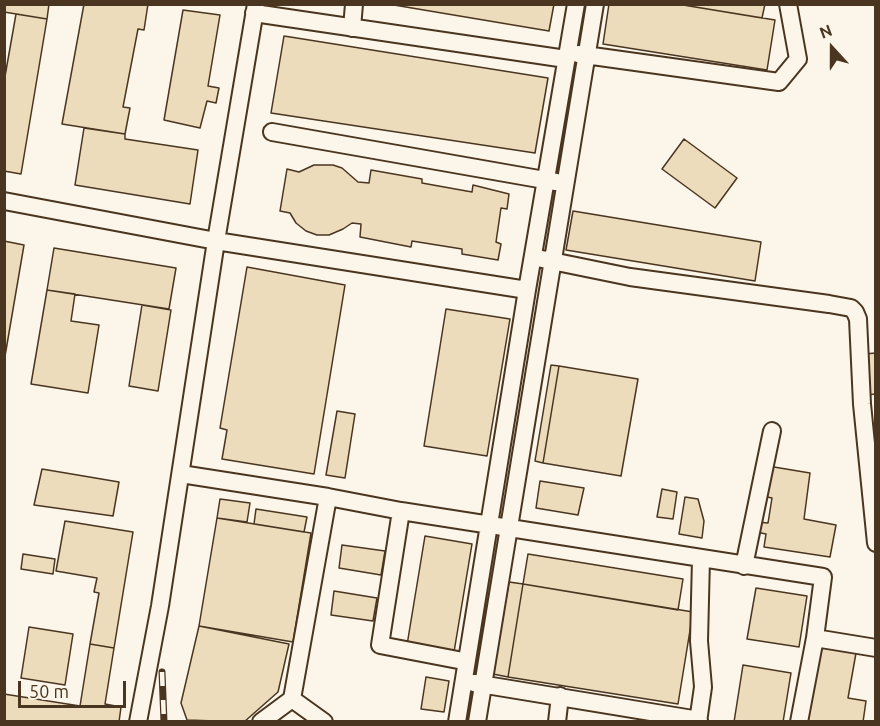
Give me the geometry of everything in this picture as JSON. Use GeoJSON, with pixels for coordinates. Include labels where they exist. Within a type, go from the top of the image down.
{"type":"FeatureCollection","features":[{"type":"Feature","properties":{"kind":"lane"},"geometry":{"type":"LineString","coordinates":[[352,28],[354,4]]}},
{"type":"Feature","properties":{"kind":"lane"},"geometry":{"type":"LineString","coordinates":[[457,722],[576,4]]}},
{"type":"Feature","properties":{"kind":"lane"},"geometry":{"type":"LineString","coordinates":[[477,722],[595,4]]}},
{"type":"Feature","properties":{"kind":"lane"},"geometry":{"type":"LineString","coordinates":[[138,722],[160,606],[216,240],[255,9],[352,28],[567,56],[586,55],[779,82],[798,59],[788,4]]}},
{"type":"Feature","properties":{"kind":"lane"},"geometry":{"type":"LineString","coordinates":[[272,132],[565,184]]}},
{"type":"Feature","properties":{"kind":"lane"},"geometry":{"type":"LineString","coordinates":[[4,201],[216,240],[527,290]]}},
{"type":"Feature","properties":{"kind":"lane"},"geometry":{"type":"LineString","coordinates":[[533,258],[553,260],[630,277],[851,308],[858,319],[862,404],[876,543]]}},
{"type":"Feature","properties":{"kind":"lane"},"geometry":{"type":"LineString","coordinates":[[744,566],[772,431]]}},
{"type":"Feature","properties":{"kind":"lane"},"geometry":{"type":"LineString","coordinates":[[181,474],[823,577],[815,638],[799,722]]}},
{"type":"Feature","properties":{"kind":"lane"},"geometry":{"type":"LineString","coordinates":[[261,722],[292,699],[328,496]]}},
{"type":"Feature","properties":{"kind":"lane"},"geometry":{"type":"LineString","coordinates":[[401,511],[380,645],[458,660]]}},
{"type":"Feature","properties":{"kind":"lane"},"geometry":{"type":"LineString","coordinates":[[464,682],[560,696],[699,721],[703,687],[699,641],[701,559]]}},
{"type":"Feature","properties":{"kind":"lane"},"geometry":{"type":"LineString","coordinates":[[815,638],[876,648]]}},
{"type":"Feature","properties":{"kind":"lane"},"geometry":{"type":"LineString","coordinates":[[557,722],[560,696]]}},
{"type":"Feature","properties":{"kind":"lane"},"geometry":{"type":"LineString","coordinates":[[292,699],[324,722]]}},
{"type":"Feature","properties":{"kind":"building"},"geometry":{"type":"Polygon","coordinates":[[[4,4],[49,4],[47,19],[4,12],[4,4]]]}},
{"type":"Feature","properties":{"kind":"building"},"geometry":{"type":"Polygon","coordinates":[[[84,4],[148,4],[144,30],[138,29],[123,107],[130,108],[125,134],[62,124],[84,4]]]}},
{"type":"Feature","properties":{"kind":"building"},"geometry":{"type":"Polygon","coordinates":[[[388,4],[554,4],[549,31],[388,4]]]}},
{"type":"Feature","properties":{"kind":"building"},"geometry":{"type":"Polygon","coordinates":[[[609,4],[677,4],[775,20],[767,70],[603,44],[609,4]]]}},
{"type":"Feature","properties":{"kind":"building"},"geometry":{"type":"Polygon","coordinates":[[[677,4],[765,4],[762,18],[677,4]]]}},
{"type":"Feature","properties":{"kind":"building"},"geometry":{"type":"Polygon","coordinates":[[[183,10],[220,15],[208,86],[219,88],[216,103],[207,101],[200,128],[164,120],[183,10]]]}},
{"type":"Feature","properties":{"kind":"building"},"geometry":{"type":"Polygon","coordinates":[[[16,14],[47,19],[21,174],[4,171],[4,82],[16,14]]]}},
{"type":"Feature","properties":{"kind":"building"},"geometry":{"type":"Polygon","coordinates":[[[284,36],[548,78],[535,153],[271,113],[284,36]]]}},
{"type":"Feature","properties":{"kind":"building"},"geometry":{"type":"Polygon","coordinates":[[[84,128],[125,134],[125,139],[198,150],[190,204],[75,185],[84,128]]]}},
{"type":"Feature","properties":{"kind":"building"},"geometry":{"type":"Polygon","coordinates":[[[684,139],[737,178],[715,208],[662,169],[684,139]]]}},
{"type":"Feature","properties":{"kind":"building"},"geometry":{"type":"Polygon","coordinates":[[[314,165],[333,165],[342,168],[358,182],[369,183],[371,170],[422,179],[422,183],[472,192],[473,185],[509,194],[507,209],[501,208],[496,242],[501,244],[498,260],[462,254],[462,249],[412,241],[411,247],[360,237],[361,224],[352,223],[329,235],[317,235],[306,231],[296,223],[290,213],[280,211],[287,169],[299,172],[314,165]]]}},
{"type":"Feature","properties":{"kind":"building"},"geometry":{"type":"Polygon","coordinates":[[[573,211],[761,242],[755,281],[566,250],[573,211]]]}},
{"type":"Feature","properties":{"kind":"building"},"geometry":{"type":"Polygon","coordinates":[[[4,241],[24,245],[4,362],[4,241]]]}},
{"type":"Feature","properties":{"kind":"building"},"geometry":{"type":"Polygon","coordinates":[[[54,248],[176,268],[169,309],[47,290],[54,248]]]}},
{"type":"Feature","properties":{"kind":"building"},"geometry":{"type":"Polygon","coordinates":[[[247,267],[345,285],[314,474],[222,459],[227,430],[220,428],[247,267]]]}},
{"type":"Feature","properties":{"kind":"building"},"geometry":{"type":"Polygon","coordinates":[[[47,290],[75,294],[71,321],[99,325],[88,393],[31,384],[47,290]]]}},
{"type":"Feature","properties":{"kind":"building"},"geometry":{"type":"Polygon","coordinates":[[[142,305],[171,310],[158,391],[129,386],[142,305]]]}},
{"type":"Feature","properties":{"kind":"building"},"geometry":{"type":"Polygon","coordinates":[[[446,309],[510,319],[487,456],[424,446],[446,309]]]}},
{"type":"Feature","properties":{"kind":"building"},"geometry":{"type":"Polygon","coordinates":[[[876,353],[876,394],[866,395],[864,354],[876,353]]]}},
{"type":"Feature","properties":{"kind":"building"},"geometry":{"type":"Polygon","coordinates":[[[551,365],[559,366],[543,463],[535,461],[551,365]]]}},
{"type":"Feature","properties":{"kind":"building"},"geometry":{"type":"Polygon","coordinates":[[[559,366],[638,379],[621,476],[543,463],[559,366]]]}},
{"type":"Feature","properties":{"kind":"building"},"geometry":{"type":"Polygon","coordinates":[[[337,411],[355,414],[345,478],[326,475],[337,411]]]}},
{"type":"Feature","properties":{"kind":"building"},"geometry":{"type":"Polygon","coordinates":[[[768,466],[810,473],[804,519],[836,525],[830,557],[764,547],[766,534],[756,532],[758,522],[768,523],[772,498],[762,496],[768,466]]]}},
{"type":"Feature","properties":{"kind":"building"},"geometry":{"type":"Polygon","coordinates":[[[42,469],[119,482],[113,516],[34,505],[42,469]]]}},
{"type":"Feature","properties":{"kind":"building"},"geometry":{"type":"Polygon","coordinates":[[[540,481],[584,488],[578,515],[536,508],[540,481]]]}},
{"type":"Feature","properties":{"kind":"building"},"geometry":{"type":"Polygon","coordinates":[[[662,489],[677,492],[673,519],[657,517],[662,489]]]}},
{"type":"Feature","properties":{"kind":"building"},"geometry":{"type":"Polygon","coordinates":[[[685,497],[698,499],[704,521],[702,538],[679,534],[685,497]]]}},
{"type":"Feature","properties":{"kind":"building"},"geometry":{"type":"Polygon","coordinates":[[[220,499],[250,503],[247,522],[217,518],[220,499]]]}},
{"type":"Feature","properties":{"kind":"building"},"geometry":{"type":"Polygon","coordinates":[[[256,509],[307,517],[304,532],[254,524],[256,509]]]}},
{"type":"Feature","properties":{"kind":"building"},"geometry":{"type":"Polygon","coordinates":[[[217,518],[311,533],[293,642],[199,626],[217,518]]]}},
{"type":"Feature","properties":{"kind":"building"},"geometry":{"type":"Polygon","coordinates":[[[65,521],[133,532],[114,648],[90,644],[99,593],[94,592],[97,578],[56,571],[65,521]]]}},
{"type":"Feature","properties":{"kind":"building"},"geometry":{"type":"Polygon","coordinates":[[[425,536],[472,544],[454,652],[407,645],[425,536]]]}},
{"type":"Feature","properties":{"kind":"building"},"geometry":{"type":"Polygon","coordinates":[[[342,545],[385,551],[381,575],[339,568],[342,545]]]}},
{"type":"Feature","properties":{"kind":"building"},"geometry":{"type":"Polygon","coordinates":[[[23,554],[55,559],[53,574],[21,569],[23,554]]]}},
{"type":"Feature","properties":{"kind":"building"},"geometry":{"type":"Polygon","coordinates":[[[528,554],[683,579],[678,610],[523,584],[528,554]]]}},
{"type":"Feature","properties":{"kind":"building"},"geometry":{"type":"Polygon","coordinates":[[[509,582],[523,584],[508,677],[493,674],[509,582]]]}},
{"type":"Feature","properties":{"kind":"building"},"geometry":{"type":"Polygon","coordinates":[[[523,584],[693,612],[678,704],[508,677],[523,584]]]}},
{"type":"Feature","properties":{"kind":"building"},"geometry":{"type":"Polygon","coordinates":[[[756,588],[807,596],[799,647],[747,639],[756,588]]]}},
{"type":"Feature","properties":{"kind":"building"},"geometry":{"type":"Polygon","coordinates":[[[334,591],[377,598],[373,621],[331,615],[334,591]]]}},
{"type":"Feature","properties":{"kind":"building"},"geometry":{"type":"Polygon","coordinates":[[[199,626],[289,644],[278,692],[244,722],[187,720],[181,703],[199,626]]]}},
{"type":"Feature","properties":{"kind":"building"},"geometry":{"type":"Polygon","coordinates":[[[29,627],[73,634],[65,685],[21,678],[29,627]]]}},
{"type":"Feature","properties":{"kind":"building"},"geometry":{"type":"Polygon","coordinates":[[[90,644],[114,648],[105,704],[121,707],[119,722],[4,722],[4,694],[80,706],[90,644]]]}},
{"type":"Feature","properties":{"kind":"building"},"geometry":{"type":"Polygon","coordinates":[[[821,647],[856,653],[848,698],[866,701],[863,722],[806,722],[821,647]]]}},
{"type":"Feature","properties":{"kind":"building"},"geometry":{"type":"Polygon","coordinates":[[[743,665],[791,673],[783,722],[734,722],[743,665]]]}},
{"type":"Feature","properties":{"kind":"building"},"geometry":{"type":"Polygon","coordinates":[[[426,677],[449,681],[444,712],[421,709],[426,677]]]}},
{"type":"Feature","properties":{"kind":"railway"},"geometry":{"type":"LineString","coordinates":[[162,672],[164,722]]}}]}
